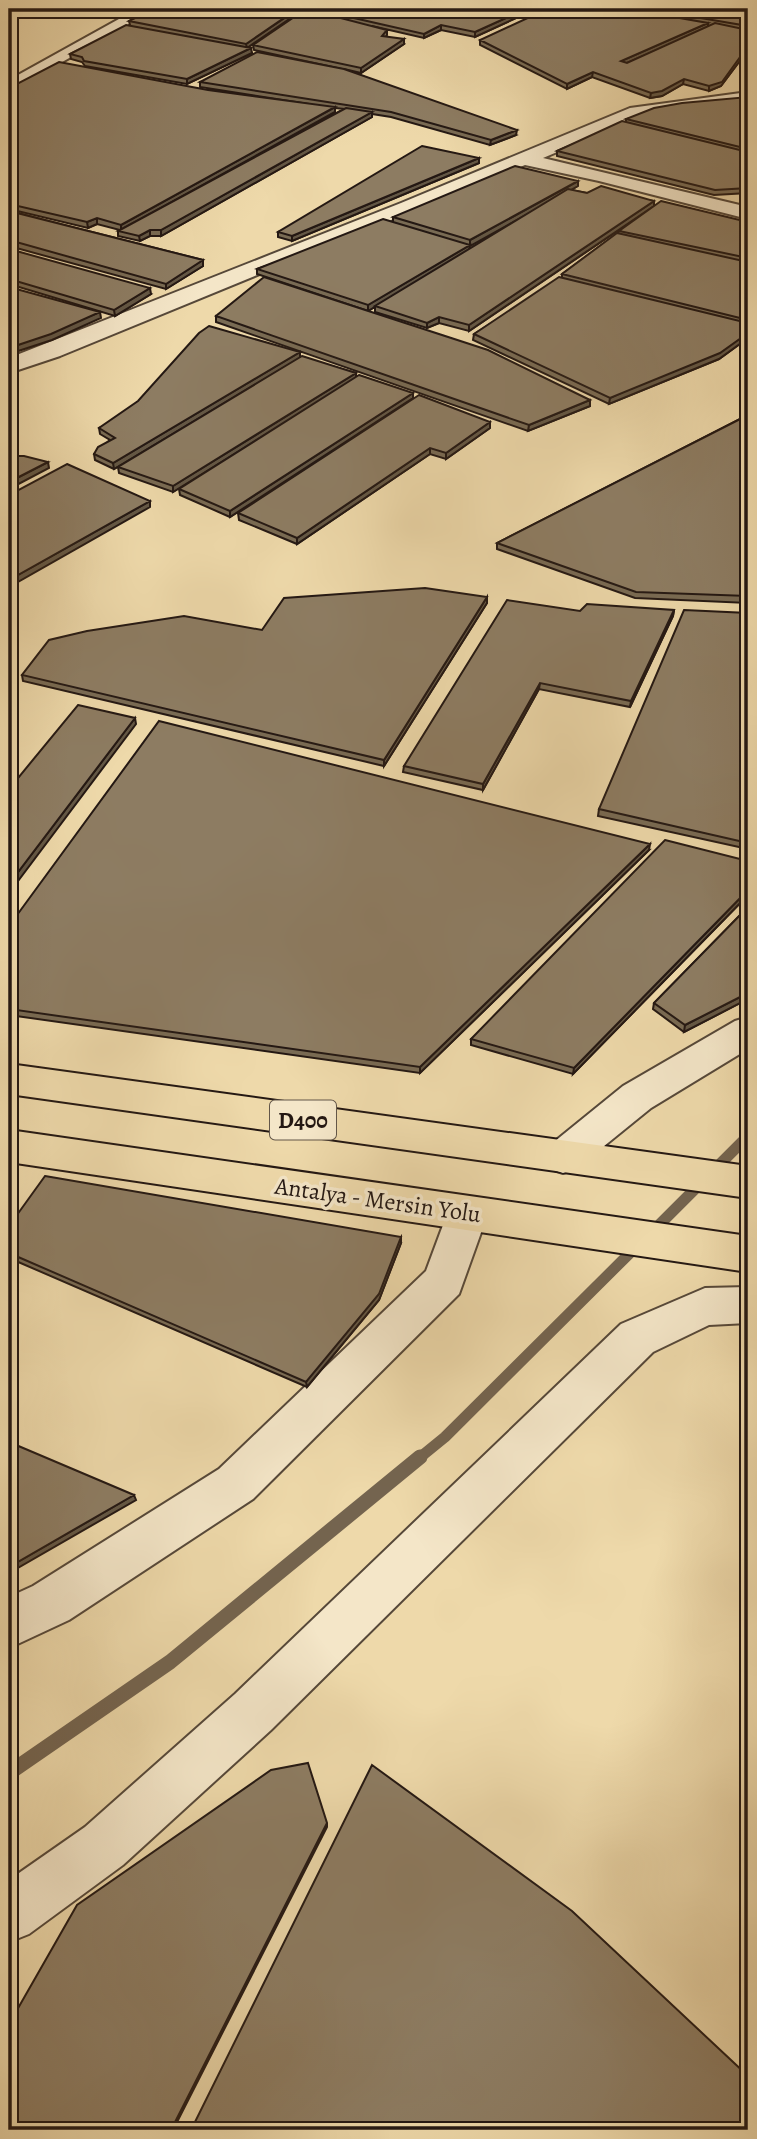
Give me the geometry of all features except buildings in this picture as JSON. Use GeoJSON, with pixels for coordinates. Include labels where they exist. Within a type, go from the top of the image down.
{"type":"FeatureCollection","features":[{"type":"Feature","properties":{"kind":"highway","name":"D400"},"geometry":{"type":"LineString","coordinates":[[9,1079],[748,1182]]}},
{"type":"Feature","properties":{"kind":"highway","name":"Antalya - Mersin Yolu"},"geometry":{"type":"LineString","coordinates":[[9,1146],[748,1254]]}},
{"type":"Feature","properties":{"kind":"street"},"geometry":{"type":"LineString","coordinates":[[9,87],[148,9]]}},
{"type":"Feature","properties":{"kind":"street"},"geometry":{"type":"LineString","coordinates":[[9,366],[52,351],[636,112],[748,97]]}},
{"type":"Feature","properties":{"kind":"street"},"geometry":{"type":"LineString","coordinates":[[522,159],[600,175],[748,213]]}},
{"type":"Feature","properties":{"kind":"street"},"geometry":{"type":"LineString","coordinates":[[580,1160],[637,1097],[748,1031]]}},
{"type":"Feature","properties":{"kind":"street"},"geometry":{"type":"LineString","coordinates":[[9,1623],[51,1603],[236,1484],[444,1281],[467,1213]]}},
{"type":"Feature","properties":{"kind":"street"},"geometry":{"type":"LineString","coordinates":[[9,1914],[103,1846],[253,1712],[637,1338],[705,1307],[748,1305]]}},
{"type":"Feature","properties":{"kind":"waterway"},"geometry":{"type":"LineString","coordinates":[[652,1232],[748,1136]]}},
{"type":"Feature","properties":{"kind":"waterway"},"geometry":{"type":"LineString","coordinates":[[418,1459],[445,1437],[638,1245]]}},
{"type":"Feature","properties":{"kind":"waterway"},"geometry":{"type":"LineString","coordinates":[[9,1773],[170,1662],[420,1457]]}}]}
